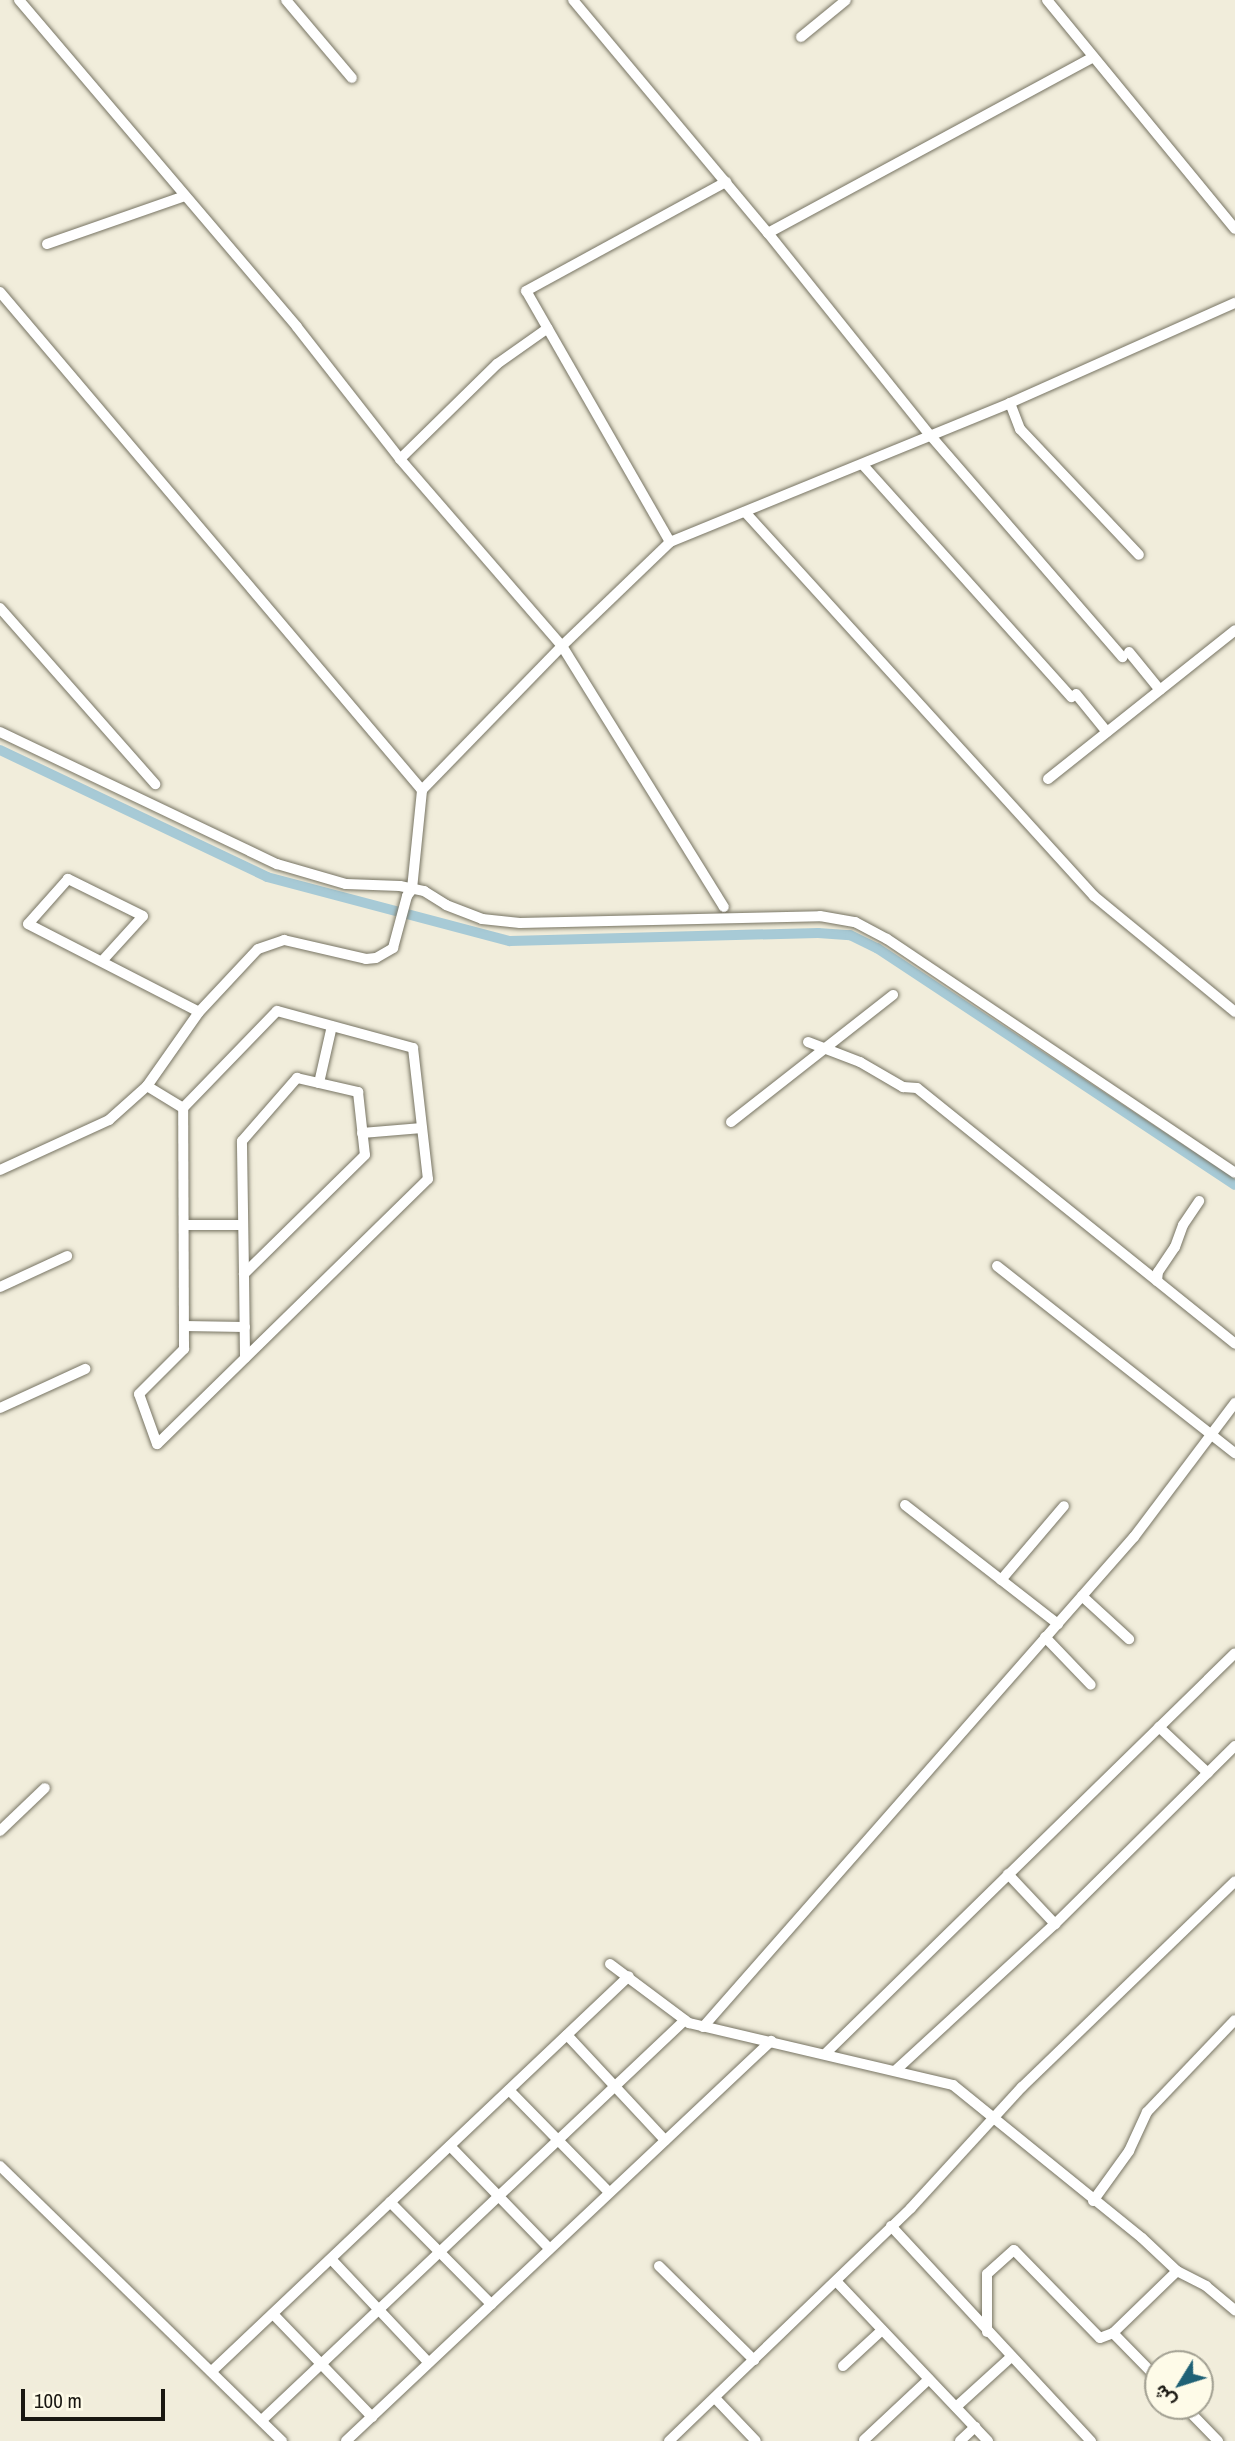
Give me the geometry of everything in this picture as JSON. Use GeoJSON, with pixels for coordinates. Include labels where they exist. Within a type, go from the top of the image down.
{"type":"FeatureCollection","features":[{"type":"Feature","properties":{"kind":"street"},"geometry":{"type":"LineString","coordinates":[[19,0],[297,327],[400,458],[562,646],[724,906]]}},
{"type":"Feature","properties":{"kind":"street"},"geometry":{"type":"LineString","coordinates":[[286,0],[352,78]]}},
{"type":"Feature","properties":{"kind":"street"},"geometry":{"type":"LineString","coordinates":[[573,0],[768,233],[930,435],[1160,690]]}},
{"type":"Feature","properties":{"kind":"street"},"geometry":{"type":"LineString","coordinates":[[801,37],[846,0]]}},
{"type":"Feature","properties":{"kind":"street"},"geometry":{"type":"LineString","coordinates":[[1047,0],[1235,229]]}},
{"type":"Feature","properties":{"kind":"street"},"geometry":{"type":"LineString","coordinates":[[768,233],[1094,57]]}},
{"type":"Feature","properties":{"kind":"street"},"geometry":{"type":"LineString","coordinates":[[670,542],[526,291],[726,182]]}},
{"type":"Feature","properties":{"kind":"street"},"geometry":{"type":"LineString","coordinates":[[47,244],[185,196]]}},
{"type":"Feature","properties":{"kind":"street"},"geometry":{"type":"LineString","coordinates":[[0,292],[422,790]]}},
{"type":"Feature","properties":{"kind":"street"},"geometry":{"type":"LineString","coordinates":[[0,1170],[109,1119],[147,1086],[199,1012],[247,958],[270,942],[298,941],[366,959],[385,954],[393,948],[410,892],[422,790],[562,646],[670,542],[1010,403],[1235,303]]}},
{"type":"Feature","properties":{"kind":"street"},"geometry":{"type":"LineString","coordinates":[[400,458],[497,364],[548,328]]}},
{"type":"Feature","properties":{"kind":"street"},"geometry":{"type":"LineString","coordinates":[[1010,403],[1020,429],[1139,555]]}},
{"type":"Feature","properties":{"kind":"street"},"geometry":{"type":"LineString","coordinates":[[863,465],[1107,732]]}},
{"type":"Feature","properties":{"kind":"street"},"geometry":{"type":"LineString","coordinates":[[745,512],[1094,896],[1235,1012]]}},
{"type":"Feature","properties":{"kind":"street"},"geometry":{"type":"LineString","coordinates":[[0,608],[155,784]]}},
{"type":"Feature","properties":{"kind":"street"},"geometry":{"type":"LineString","coordinates":[[1048,779],[1235,630]]}},
{"type":"Feature","properties":{"kind":"street"},"geometry":{"type":"LineString","coordinates":[[0,732],[277,864],[346,884],[410,892],[424,891],[464,913],[501,922],[820,916],[855,922],[887,939],[1235,1173]]}},
{"type":"Feature","properties":{"kind":"street"},"geometry":{"type":"LineString","coordinates":[[103,960],[143,916],[68,879],[28,923],[199,1012]]}},
{"type":"Feature","properties":{"kind":"street"},"geometry":{"type":"LineString","coordinates":[[732,1122],[893,995]]}},
{"type":"Feature","properties":{"kind":"street"},"geometry":{"type":"LineString","coordinates":[[277,1011],[332,1026],[413,1048],[428,1180],[157,1444],[139,1394],[184,1349],[183,1108],[277,1011]]}},
{"type":"Feature","properties":{"kind":"street"},"geometry":{"type":"LineString","coordinates":[[319,1083],[332,1026]]}},
{"type":"Feature","properties":{"kind":"street"},"geometry":{"type":"LineString","coordinates":[[808,1042],[860,1062],[903,1087],[917,1088],[1235,1344]]}},
{"type":"Feature","properties":{"kind":"street"},"geometry":{"type":"LineString","coordinates":[[244,1274],[365,1155],[358,1092],[297,1078],[242,1141],[243,1225],[245,1327],[246,1358]]}},
{"type":"Feature","properties":{"kind":"street"},"geometry":{"type":"LineString","coordinates":[[147,1086],[183,1108]]}},
{"type":"Feature","properties":{"kind":"street"},"geometry":{"type":"LineString","coordinates":[[362,1133],[422,1128]]}},
{"type":"Feature","properties":{"kind":"street"},"geometry":{"type":"LineString","coordinates":[[1157,1281],[1158,1272],[1175,1247],[1183,1225],[1199,1201]]}},
{"type":"Feature","properties":{"kind":"street"},"geometry":{"type":"LineString","coordinates":[[184,1225],[243,1225]]}},
{"type":"Feature","properties":{"kind":"street"},"geometry":{"type":"LineString","coordinates":[[0,1287],[67,1256]]}},
{"type":"Feature","properties":{"kind":"street"},"geometry":{"type":"LineString","coordinates":[[997,1266],[1235,1452]]}},
{"type":"Feature","properties":{"kind":"street"},"geometry":{"type":"LineString","coordinates":[[184,1326],[245,1327]]}},
{"type":"Feature","properties":{"kind":"street"},"geometry":{"type":"LineString","coordinates":[[0,1408],[85,1368]]}},
{"type":"Feature","properties":{"kind":"street"},"geometry":{"type":"LineString","coordinates":[[703,2027],[1135,1537],[1235,1403]]}},
{"type":"Feature","properties":{"kind":"street"},"geometry":{"type":"LineString","coordinates":[[905,1505],[1058,1624]]}},
{"type":"Feature","properties":{"kind":"street"},"geometry":{"type":"LineString","coordinates":[[1001,1580],[1064,1506]]}},
{"type":"Feature","properties":{"kind":"street"},"geometry":{"type":"LineString","coordinates":[[1083,1595],[1129,1639]]}},
{"type":"Feature","properties":{"kind":"street"},"geometry":{"type":"LineString","coordinates":[[1045,1637],[1091,1685]]}},
{"type":"Feature","properties":{"kind":"street"},"geometry":{"type":"LineString","coordinates":[[825,2054],[1235,1653]]}},
{"type":"Feature","properties":{"kind":"street"},"geometry":{"type":"LineString","coordinates":[[1158,1727],[1208,1773]]}},
{"type":"Feature","properties":{"kind":"street"},"geometry":{"type":"LineString","coordinates":[[896,2070],[1055,1924],[1235,1746]]}},
{"type":"Feature","properties":{"kind":"street"},"geometry":{"type":"LineString","coordinates":[[0,1831],[45,1788]]}},
{"type":"Feature","properties":{"kind":"street"},"geometry":{"type":"LineString","coordinates":[[1008,1874],[1055,1924]]}},
{"type":"Feature","properties":{"kind":"street"},"geometry":{"type":"LineString","coordinates":[[669,2441],[891,2226],[1133,1976],[1235,1881]]}},
{"type":"Feature","properties":{"kind":"street"},"geometry":{"type":"LineString","coordinates":[[610,1964],[685,2020],[703,2027],[953,2085],[1142,2238],[1177,2271],[1206,2286],[1235,2310]]}},
{"type":"Feature","properties":{"kind":"street"},"geometry":{"type":"LineString","coordinates":[[212,2371],[629,1976]]}},
{"type":"Feature","properties":{"kind":"street"},"geometry":{"type":"LineString","coordinates":[[262,2420],[685,2020]]}},
{"type":"Feature","properties":{"kind":"street"},"geometry":{"type":"LineString","coordinates":[[1093,2200],[1129,2151],[1147,2112],[1235,2020]]}},
{"type":"Feature","properties":{"kind":"street"},"geometry":{"type":"LineString","coordinates":[[567,2035],[665,2140]]}},
{"type":"Feature","properties":{"kind":"street"},"geometry":{"type":"LineString","coordinates":[[346,2441],[771,2041]]}},
{"type":"Feature","properties":{"kind":"street"},"geometry":{"type":"LineString","coordinates":[[509,2090],[610,2192]]}},
{"type":"Feature","properties":{"kind":"street"},"geometry":{"type":"LineString","coordinates":[[450,2146],[549,2249]]}},
{"type":"Feature","properties":{"kind":"street"},"geometry":{"type":"LineString","coordinates":[[0,2166],[282,2441]]}},
{"type":"Feature","properties":{"kind":"street"},"geometry":{"type":"LineString","coordinates":[[390,2202],[491,2304]]}},
{"type":"Feature","properties":{"kind":"street"},"geometry":{"type":"LineString","coordinates":[[891,2226],[1091,2441]]}},
{"type":"Feature","properties":{"kind":"street"},"geometry":{"type":"LineString","coordinates":[[987,2332],[987,2274],[1014,2250],[1100,2338],[1113,2333],[1177,2271]]}},
{"type":"Feature","properties":{"kind":"street"},"geometry":{"type":"LineString","coordinates":[[331,2259],[428,2362]]}},
{"type":"Feature","properties":{"kind":"street"},"geometry":{"type":"LineString","coordinates":[[659,2266],[754,2360]]}},
{"type":"Feature","properties":{"kind":"street"},"geometry":{"type":"LineString","coordinates":[[836,2281],[988,2441]]}},
{"type":"Feature","properties":{"kind":"street"},"geometry":{"type":"LineString","coordinates":[[273,2314],[372,2417]]}},
{"type":"Feature","properties":{"kind":"street"},"geometry":{"type":"LineString","coordinates":[[843,2366],[882,2330]]}},
{"type":"Feature","properties":{"kind":"street"},"geometry":{"type":"LineString","coordinates":[[1113,2333],[1144,2365]]}},
{"type":"Feature","properties":{"kind":"street"},"geometry":{"type":"LineString","coordinates":[[956,2407],[1011,2357]]}},
{"type":"Feature","properties":{"kind":"street"},"geometry":{"type":"LineString","coordinates":[[864,2440],[929,2379]]}},
{"type":"Feature","properties":{"kind":"street"},"geometry":{"type":"LineString","coordinates":[[715,2398],[755,2441]]}},
{"type":"Feature","properties":{"kind":"street"},"geometry":{"type":"LineString","coordinates":[[1198,2420],[1218,2441]]}},
{"type":"Feature","properties":{"kind":"street"},"geometry":{"type":"LineString","coordinates":[[960,2441],[975,2427]]}},
{"type":"Feature","properties":{"kind":"waterway"},"geometry":{"type":"LineString","coordinates":[[0,750],[267,877],[510,941],[818,933],[850,935],[877,948],[1235,1185]]}}]}
